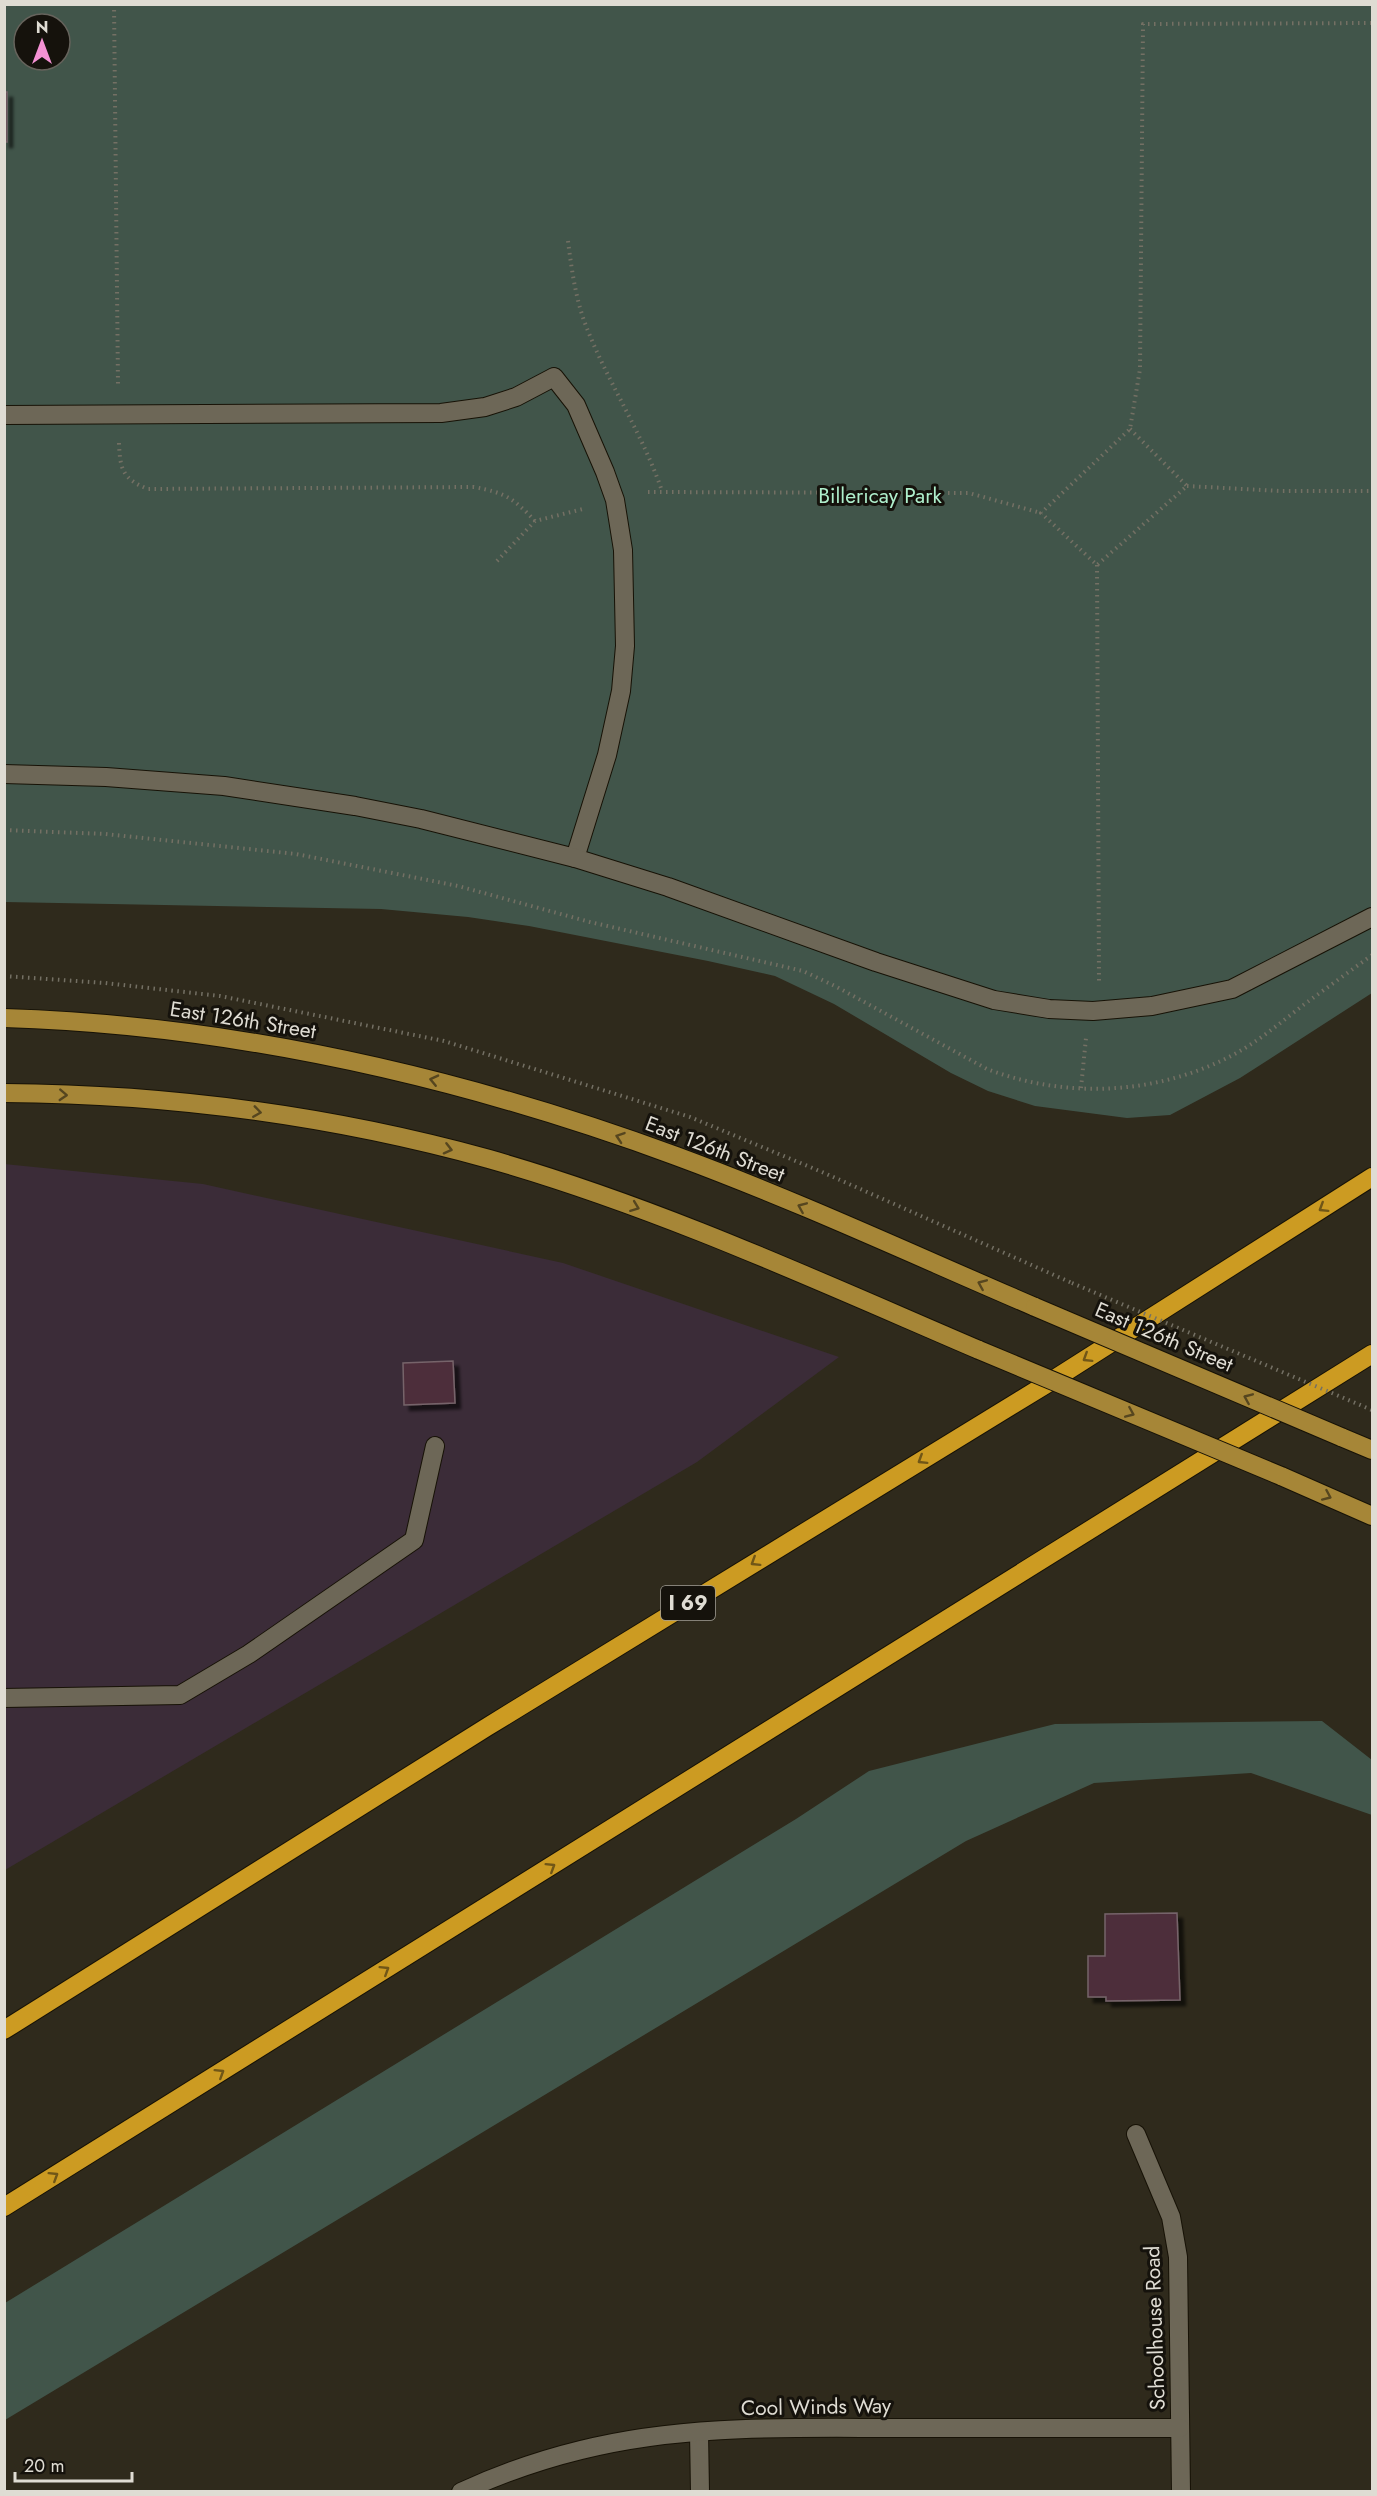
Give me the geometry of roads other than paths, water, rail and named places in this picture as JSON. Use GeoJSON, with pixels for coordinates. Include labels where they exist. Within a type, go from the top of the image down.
{"type":"FeatureCollection","features":[{"type":"Feature","properties":{"kind":"highway","name":"I 69"},"geometry":{"type":"LineString","coordinates":[[4,2030],[487,1727],[1045,1385],[1372,1177]]}},
{"type":"Feature","properties":{"kind":"highway"},"geometry":{"type":"LineString","coordinates":[[4,2207],[1372,1354]]}},
{"type":"Feature","properties":{"kind":"main road","name":"East 126th Street"},"geometry":{"type":"LineString","coordinates":[[4,1018],[46,1019],[184,1032],[291,1050],[456,1085],[676,1156],[786,1200],[1372,1450]]}},
{"type":"Feature","properties":{"kind":"main road"},"geometry":{"type":"LineString","coordinates":[[4,1092],[163,1102],[269,1114],[325,1122],[488,1159],[624,1202],[760,1256],[1372,1516]]}},
{"type":"Feature","properties":{"kind":"street"},"geometry":{"type":"LineString","coordinates":[[4,415],[441,413],[485,407],[516,397],[554,377],[576,405],[605,472],[615,500],[623,550],[625,646],[621,691],[607,755],[575,858]]}},
{"type":"Feature","properties":{"kind":"street"},"geometry":{"type":"LineString","coordinates":[[4,774],[106,777],[224,786],[283,794],[421,819],[575,858],[668,887],[876,962],[994,1000],[1049,1009],[1094,1011],[1152,1006],[1232,989],[1372,917]]}},
{"type":"Feature","properties":{"kind":"street"},"geometry":{"type":"LineString","coordinates":[[4,1698],[180,1695],[249,1654],[414,1540],[435,1446]]}},
{"type":"Feature","properties":{"kind":"street","name":"Schoolhouse Road"},"geometry":{"type":"LineString","coordinates":[[1136,2134],[1171,2217],[1178,2257],[1181,2492]]}},
{"type":"Feature","properties":{"kind":"street","name":"Cool Winds Way"},"geometry":{"type":"LineString","coordinates":[[461,2492],[527,2465],[583,2449],[699,2432],[768,2428],[1180,2428]]}},
{"type":"Feature","properties":{"kind":"street"},"geometry":{"type":"LineString","coordinates":[[699,2432],[700,2492]]}},
{"type":"Feature","properties":{"kind":"park label","name":"Billericay Park"},"geometry":{"type":"Point","coordinates":[880,496]}}]}
